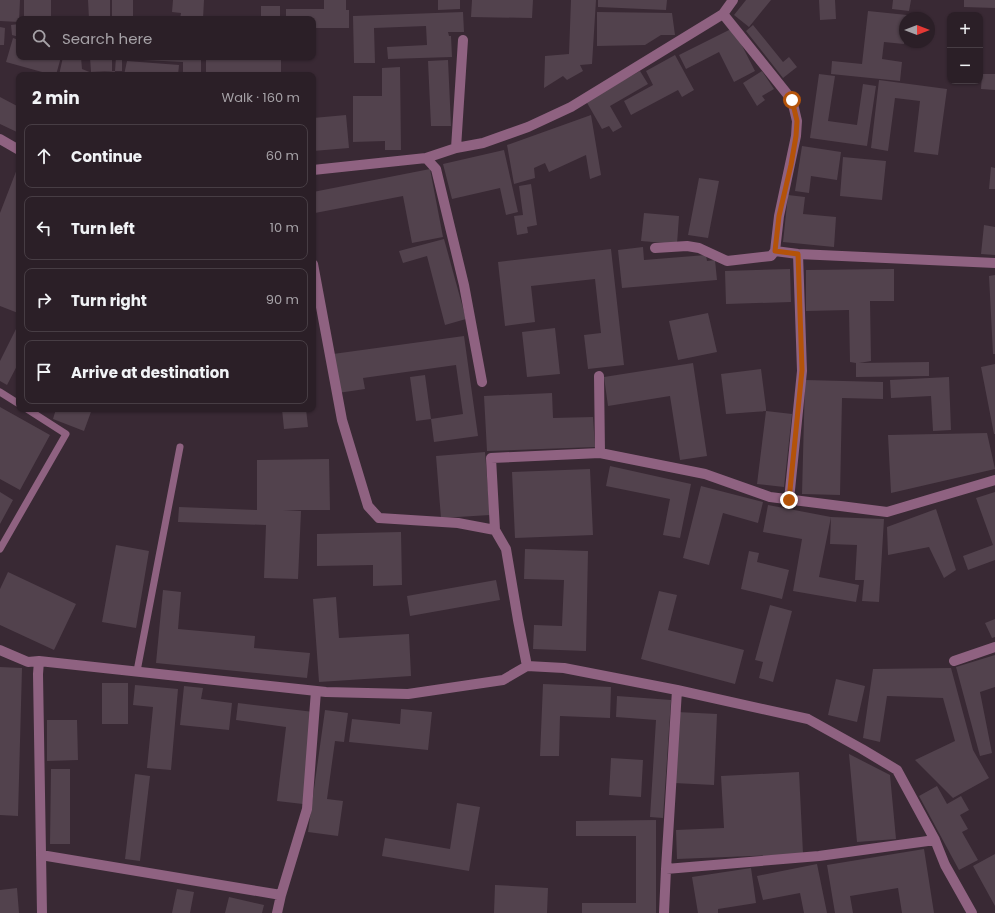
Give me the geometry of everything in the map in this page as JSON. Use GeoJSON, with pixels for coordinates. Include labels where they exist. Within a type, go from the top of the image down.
{"type":"FeatureCollection","features":[{"type":"Feature","properties":{"kind":"street"},"geometry":{"type":"LineString","coordinates":[[316,170],[426,158],[456,148],[483,143],[528,127],[571,107],[723,14],[733,0]]}},
{"type":"Feature","properties":{"kind":"street"},"geometry":{"type":"LineString","coordinates":[[655,248],[687,246],[699,248],[727,261],[771,256],[775,251],[779,216],[796,136],[797,121],[794,107],[792,100],[723,14]]}},
{"type":"Feature","properties":{"kind":"street"},"geometry":{"type":"LineString","coordinates":[[456,148],[463,40]]}},
{"type":"Feature","properties":{"kind":"street"},"geometry":{"type":"LineString","coordinates":[[0,139],[16,148]]}},
{"type":"Feature","properties":{"kind":"street"},"geometry":{"type":"LineString","coordinates":[[426,158],[436,169],[464,285],[482,382]]}},
{"type":"Feature","properties":{"kind":"street"},"geometry":{"type":"LineString","coordinates":[[775,251],[798,254],[995,263]]}},
{"type":"Feature","properties":{"kind":"street"},"geometry":{"type":"LineString","coordinates":[[789,500],[802,370],[798,254]]}},
{"type":"Feature","properties":{"kind":"street"},"geometry":{"type":"LineString","coordinates":[[316,280],[342,420],[368,506],[379,518],[458,523],[495,530]]}},
{"type":"Feature","properties":{"kind":"street"},"geometry":{"type":"LineString","coordinates":[[599,376],[600,453]]}},
{"type":"Feature","properties":{"kind":"street"},"geometry":{"type":"LineString","coordinates":[[527,666],[506,549],[495,530],[491,458],[600,453],[705,474],[770,497],[888,512],[995,480]]}},
{"type":"Feature","properties":{"kind":"street"},"geometry":{"type":"LineString","coordinates":[[954,661],[995,647]]}},
{"type":"Feature","properties":{"kind":"street"},"geometry":{"type":"LineString","coordinates":[[0,650],[28,662],[39,661],[326,692],[408,694],[503,680],[527,666],[564,668],[677,690],[808,719],[897,770],[972,913]]}},
{"type":"Feature","properties":{"kind":"street"},"geometry":{"type":"LineString","coordinates":[[39,661],[42,913]]}},
{"type":"Feature","properties":{"kind":"street"},"geometry":{"type":"LineString","coordinates":[[664,913],[677,690]]}},
{"type":"Feature","properties":{"kind":"street"},"geometry":{"type":"LineString","coordinates":[[277,913],[307,809],[316,691]]}},
{"type":"Feature","properties":{"kind":"street"},"geometry":{"type":"LineString","coordinates":[[666,869],[819,856],[935,840]]}},
{"type":"Feature","properties":{"kind":"street"},"geometry":{"type":"LineString","coordinates":[[41,855],[281,895]]}},
{"type":"Feature","properties":{"kind":"lane"},"geometry":{"type":"LineString","coordinates":[[0,392],[16,402]]}},
{"type":"Feature","properties":{"kind":"lane"},"geometry":{"type":"LineString","coordinates":[[0,550],[66,434],[32,412]]}},
{"type":"Feature","properties":{"kind":"lane"},"geometry":{"type":"LineString","coordinates":[[137,671],[180,447]]}},
{"type":"Feature","properties":{"kind":"building"},"geometry":{"type":"Polygon","coordinates":[[[0,0],[20,0],[19,16],[16,16],[16,22],[0,21],[0,0]]]}},
{"type":"Feature","properties":{"kind":"building"},"geometry":{"type":"Polygon","coordinates":[[[24,0],[51,0],[51,16],[24,16],[24,0]]]}},
{"type":"Feature","properties":{"kind":"building"},"geometry":{"type":"Polygon","coordinates":[[[88,0],[110,0],[110,16],[89,16],[88,0]]]}},
{"type":"Feature","properties":{"kind":"building"},"geometry":{"type":"Polygon","coordinates":[[[112,0],[133,0],[133,16],[112,16],[112,0]]]}},
{"type":"Feature","properties":{"kind":"building"},"geometry":{"type":"Polygon","coordinates":[[[173,0],[204,0],[203,16],[180,16],[181,13],[172,12],[173,0]]]}},
{"type":"Feature","properties":{"kind":"building"},"geometry":{"type":"Polygon","coordinates":[[[324,0],[346,0],[346,10],[349,10],[349,28],[316,28],[316,16],[286,16],[286,9],[324,9],[324,0]]]}},
{"type":"Feature","properties":{"kind":"building"},"geometry":{"type":"Polygon","coordinates":[[[438,0],[460,0],[460,9],[438,10],[438,0]]]}},
{"type":"Feature","properties":{"kind":"building"},"geometry":{"type":"Polygon","coordinates":[[[472,0],[533,0],[532,18],[471,17],[472,0]]]}},
{"type":"Feature","properties":{"kind":"building"},"geometry":{"type":"Polygon","coordinates":[[[571,0],[596,0],[592,64],[580,65],[583,71],[567,80],[563,76],[544,88],[545,56],[569,54],[571,0]]]}},
{"type":"Feature","properties":{"kind":"building"},"geometry":{"type":"Polygon","coordinates":[[[598,0],[667,0],[666,10],[598,7],[598,0]]]}},
{"type":"Feature","properties":{"kind":"building"},"geometry":{"type":"Polygon","coordinates":[[[746,0],[771,0],[749,27],[734,15],[746,0]]]}},
{"type":"Feature","properties":{"kind":"building"},"geometry":{"type":"Polygon","coordinates":[[[819,0],[835,0],[836,19],[820,20],[819,0]]]}},
{"type":"Feature","properties":{"kind":"building"},"geometry":{"type":"Polygon","coordinates":[[[893,0],[911,0],[909,11],[892,9],[893,0]]]}},
{"type":"Feature","properties":{"kind":"building"},"geometry":{"type":"Polygon","coordinates":[[[964,0],[995,0],[995,8],[964,7],[964,0]]]}},
{"type":"Feature","properties":{"kind":"building"},"geometry":{"type":"Polygon","coordinates":[[[261,6],[280,6],[280,16],[261,16],[261,6]]]}},
{"type":"Feature","properties":{"kind":"building"},"geometry":{"type":"Polygon","coordinates":[[[868,11],[899,14],[899,44],[884,42],[882,59],[902,62],[900,81],[831,74],[832,61],[862,64],[868,11]]]}},
{"type":"Feature","properties":{"kind":"building"},"geometry":{"type":"Polygon","coordinates":[[[463,12],[464,32],[448,32],[449,36],[451,36],[452,57],[388,59],[387,47],[427,45],[426,26],[374,28],[375,63],[354,63],[353,16],[463,12]]]}},
{"type":"Feature","properties":{"kind":"building"},"geometry":{"type":"Polygon","coordinates":[[[597,12],[672,13],[675,35],[661,35],[645,45],[597,46],[597,12]]]}},
{"type":"Feature","properties":{"kind":"building"},"geometry":{"type":"Polygon","coordinates":[[[16,24],[16,36],[12,35],[11,25],[16,24]]]}},
{"type":"Feature","properties":{"kind":"building"},"geometry":{"type":"Polygon","coordinates":[[[753,25],[783,62],[789,57],[797,67],[783,78],[746,31],[753,25]]]}},
{"type":"Feature","properties":{"kind":"building"},"geometry":{"type":"Polygon","coordinates":[[[0,27],[5,28],[4,45],[0,45],[0,27]]]}},
{"type":"Feature","properties":{"kind":"building"},"geometry":{"type":"Polygon","coordinates":[[[733,28],[755,71],[734,82],[719,52],[686,69],[679,55],[733,28]]]}},
{"type":"Feature","properties":{"kind":"building"},"geometry":{"type":"Polygon","coordinates":[[[13,38],[16,39],[16,60],[60,60],[57,72],[42,72],[6,62],[13,38]]]}},
{"type":"Feature","properties":{"kind":"building"},"geometry":{"type":"Polygon","coordinates":[[[675,55],[694,90],[682,97],[678,90],[631,115],[624,101],[653,85],[646,71],[675,55]]]}},
{"type":"Feature","properties":{"kind":"building"},"geometry":{"type":"Polygon","coordinates":[[[62,60],[81,60],[82,69],[90,72],[60,72],[62,60]]]}},
{"type":"Feature","properties":{"kind":"building"},"geometry":{"type":"Polygon","coordinates":[[[90,60],[112,60],[112,71],[91,72],[90,60]]]}},
{"type":"Feature","properties":{"kind":"building"},"geometry":{"type":"Polygon","coordinates":[[[116,60],[122,60],[122,71],[115,71],[116,60]]]}},
{"type":"Feature","properties":{"kind":"building"},"geometry":{"type":"Polygon","coordinates":[[[142,60],[201,60],[201,72],[183,72],[183,62],[142,60]]]}},
{"type":"Feature","properties":{"kind":"building"},"geometry":{"type":"Polygon","coordinates":[[[206,60],[281,60],[281,72],[206,72],[206,60]]]}},
{"type":"Feature","properties":{"kind":"building"},"geometry":{"type":"Polygon","coordinates":[[[448,60],[451,126],[431,126],[428,61],[448,60]]]}},
{"type":"Feature","properties":{"kind":"building"},"geometry":{"type":"Polygon","coordinates":[[[127,61],[179,65],[178,72],[125,72],[127,61]]]}},
{"type":"Feature","properties":{"kind":"building"},"geometry":{"type":"Polygon","coordinates":[[[400,67],[401,150],[385,150],[385,141],[353,142],[353,96],[382,96],[382,68],[400,67]]]}},
{"type":"Feature","properties":{"kind":"building"},"geometry":{"type":"Polygon","coordinates":[[[640,71],[648,84],[610,106],[622,127],[613,132],[609,126],[602,129],[586,101],[640,71]]]}},
{"type":"Feature","properties":{"kind":"building"},"geometry":{"type":"Polygon","coordinates":[[[762,71],[774,89],[762,96],[765,100],[757,106],[743,83],[762,71]]]}},
{"type":"Feature","properties":{"kind":"building"},"geometry":{"type":"Polygon","coordinates":[[[819,74],[835,76],[828,121],[857,125],[863,84],[876,86],[867,146],[810,138],[819,74]]]}},
{"type":"Feature","properties":{"kind":"building"},"geometry":{"type":"Polygon","coordinates":[[[983,74],[995,74],[995,90],[981,89],[981,84],[983,84],[983,74]]]}},
{"type":"Feature","properties":{"kind":"building"},"geometry":{"type":"Polygon","coordinates":[[[879,80],[947,89],[938,155],[914,152],[920,101],[895,98],[888,151],[871,148],[879,80]]]}},
{"type":"Feature","properties":{"kind":"building"},"geometry":{"type":"Polygon","coordinates":[[[0,97],[16,105],[16,132],[0,124],[0,97]]]}},
{"type":"Feature","properties":{"kind":"building"},"geometry":{"type":"Polygon","coordinates":[[[346,115],[349,148],[316,151],[316,118],[346,115]]]}},
{"type":"Feature","properties":{"kind":"building"},"geometry":{"type":"Polygon","coordinates":[[[591,115],[601,175],[590,179],[586,155],[549,172],[545,163],[534,168],[535,178],[514,184],[507,145],[591,115]]]}},
{"type":"Feature","properties":{"kind":"building"},"geometry":{"type":"Polygon","coordinates":[[[802,146],[841,152],[837,180],[811,176],[809,193],[795,191],[802,146]]]}},
{"type":"Feature","properties":{"kind":"building"},"geometry":{"type":"Polygon","coordinates":[[[504,150],[518,212],[506,215],[500,188],[452,199],[443,164],[504,150]]]}},
{"type":"Feature","properties":{"kind":"building"},"geometry":{"type":"Polygon","coordinates":[[[843,157],[886,161],[882,200],[840,196],[843,157]]]}},
{"type":"Feature","properties":{"kind":"building"},"geometry":{"type":"Polygon","coordinates":[[[991,167],[995,168],[995,189],[989,189],[991,167]]]}},
{"type":"Feature","properties":{"kind":"building"},"geometry":{"type":"Polygon","coordinates":[[[430,169],[443,237],[412,243],[403,196],[316,213],[316,191],[430,169]]]}},
{"type":"Feature","properties":{"kind":"building"},"geometry":{"type":"Polygon","coordinates":[[[16,172],[16,312],[0,306],[0,213],[16,172]]]}},
{"type":"Feature","properties":{"kind":"building"},"geometry":{"type":"Polygon","coordinates":[[[699,178],[719,181],[708,238],[688,235],[699,178]]]}},
{"type":"Feature","properties":{"kind":"building"},"geometry":{"type":"Polygon","coordinates":[[[531,184],[537,225],[527,227],[528,233],[517,235],[514,216],[523,215],[519,186],[531,184]]]}},
{"type":"Feature","properties":{"kind":"building"},"geometry":{"type":"Polygon","coordinates":[[[788,195],[805,197],[803,214],[836,217],[834,247],[783,242],[788,195]]]}},
{"type":"Feature","properties":{"kind":"building"},"geometry":{"type":"Polygon","coordinates":[[[644,213],[679,216],[677,244],[641,241],[644,213]]]}},
{"type":"Feature","properties":{"kind":"building"},"geometry":{"type":"Polygon","coordinates":[[[984,225],[995,227],[995,255],[981,254],[984,225]]]}},
{"type":"Feature","properties":{"kind":"building"},"geometry":{"type":"Polygon","coordinates":[[[444,239],[466,319],[445,325],[427,256],[403,263],[399,251],[444,239]]]}},
{"type":"Feature","properties":{"kind":"building"},"geometry":{"type":"Polygon","coordinates":[[[643,247],[644,260],[706,255],[707,261],[715,260],[717,280],[622,288],[618,250],[643,247]]]}},
{"type":"Feature","properties":{"kind":"building"},"geometry":{"type":"Polygon","coordinates":[[[611,249],[624,365],[588,369],[584,335],[601,333],[595,279],[531,286],[535,322],[505,326],[498,262],[611,249]]]}},
{"type":"Feature","properties":{"kind":"building"},"geometry":{"type":"Polygon","coordinates":[[[790,269],[791,302],[726,304],[725,271],[790,269]]]}},
{"type":"Feature","properties":{"kind":"building"},"geometry":{"type":"Polygon","coordinates":[[[894,269],[894,301],[870,301],[871,361],[859,363],[929,362],[929,376],[856,377],[856,363],[850,362],[849,310],[806,311],[806,270],[894,269]]]}},
{"type":"Feature","properties":{"kind":"building"},"geometry":{"type":"Polygon","coordinates":[[[995,275],[995,354],[993,354],[989,276],[995,275]]]}},
{"type":"Feature","properties":{"kind":"building"},"geometry":{"type":"Polygon","coordinates":[[[708,313],[717,352],[678,360],[669,321],[708,313]]]}},
{"type":"Feature","properties":{"kind":"building"},"geometry":{"type":"Polygon","coordinates":[[[555,328],[560,374],[527,377],[522,332],[555,328]]]}},
{"type":"Feature","properties":{"kind":"building"},"geometry":{"type":"Polygon","coordinates":[[[16,329],[16,368],[7,385],[0,381],[0,361],[16,329]]]}},
{"type":"Feature","properties":{"kind":"building"},"geometry":{"type":"Polygon","coordinates":[[[464,336],[478,436],[434,442],[431,419],[463,414],[456,365],[363,378],[365,389],[338,393],[333,354],[464,336]]]}},
{"type":"Feature","properties":{"kind":"building"},"geometry":{"type":"Polygon","coordinates":[[[693,363],[707,456],[680,460],[670,396],[608,406],[604,377],[693,363]]]}},
{"type":"Feature","properties":{"kind":"building"},"geometry":{"type":"Polygon","coordinates":[[[995,364],[995,434],[994,434],[981,367],[995,364]]]}},
{"type":"Feature","properties":{"kind":"building"},"geometry":{"type":"Polygon","coordinates":[[[761,369],[766,411],[726,414],[721,374],[761,369]]]}},
{"type":"Feature","properties":{"kind":"building"},"geometry":{"type":"Polygon","coordinates":[[[425,375],[431,419],[416,421],[410,377],[425,375]]]}},
{"type":"Feature","properties":{"kind":"building"},"geometry":{"type":"Polygon","coordinates":[[[949,377],[951,430],[933,431],[931,396],[891,398],[890,380],[949,377]]]}},
{"type":"Feature","properties":{"kind":"building"},"geometry":{"type":"Polygon","coordinates":[[[805,380],[883,382],[883,399],[842,398],[840,495],[802,494],[805,380]]]}},
{"type":"Feature","properties":{"kind":"building"},"geometry":{"type":"Polygon","coordinates":[[[552,393],[553,418],[593,417],[595,447],[487,451],[484,396],[552,393]]]}},
{"type":"Feature","properties":{"kind":"building"},"geometry":{"type":"Polygon","coordinates":[[[0,407],[50,435],[20,490],[0,479],[0,407]]]}},
{"type":"Feature","properties":{"kind":"building"},"geometry":{"type":"Polygon","coordinates":[[[766,411],[792,414],[784,487],[757,484],[766,411]]]}},
{"type":"Feature","properties":{"kind":"building"},"geometry":{"type":"Polygon","coordinates":[[[55,412],[91,412],[84,431],[53,419],[55,412]]]}},
{"type":"Feature","properties":{"kind":"building"},"geometry":{"type":"Polygon","coordinates":[[[282,412],[306,412],[308,427],[284,429],[282,412]]]}},
{"type":"Feature","properties":{"kind":"building"},"geometry":{"type":"Polygon","coordinates":[[[987,433],[995,469],[891,493],[888,435],[987,433]]]}},
{"type":"Feature","properties":{"kind":"building"},"geometry":{"type":"Polygon","coordinates":[[[485,452],[490,515],[441,518],[436,456],[485,452]]]}},
{"type":"Feature","properties":{"kind":"building"},"geometry":{"type":"Polygon","coordinates":[[[329,459],[330,510],[283,510],[301,511],[298,579],[264,578],[266,525],[178,522],[179,507],[257,510],[257,460],[329,459]]]}},
{"type":"Feature","properties":{"kind":"building"},"geometry":{"type":"Polygon","coordinates":[[[610,466],[691,484],[680,538],[663,535],[670,499],[606,486],[610,466]]]}},
{"type":"Feature","properties":{"kind":"building"},"geometry":{"type":"Polygon","coordinates":[[[590,469],[593,535],[515,538],[512,472],[590,469]]]}},
{"type":"Feature","properties":{"kind":"building"},"geometry":{"type":"Polygon","coordinates":[[[701,486],[763,502],[758,523],[723,513],[709,565],[683,558],[701,486]]]}},
{"type":"Feature","properties":{"kind":"building"},"geometry":{"type":"Polygon","coordinates":[[[0,492],[13,500],[0,524],[0,492]]]}},
{"type":"Feature","properties":{"kind":"building"},"geometry":{"type":"Polygon","coordinates":[[[995,492],[995,560],[968,570],[963,556],[993,545],[976,498],[995,492]]]}},
{"type":"Feature","properties":{"kind":"building"},"geometry":{"type":"Polygon","coordinates":[[[768,505],[831,517],[819,577],[859,585],[856,602],[793,591],[802,539],[763,532],[768,505]]]}},
{"type":"Feature","properties":{"kind":"building"},"geometry":{"type":"Polygon","coordinates":[[[936,509],[956,570],[944,578],[929,547],[888,555],[887,527],[936,509]]]}},
{"type":"Feature","properties":{"kind":"building"},"geometry":{"type":"Polygon","coordinates":[[[831,517],[884,519],[879,602],[862,601],[864,580],[855,580],[857,545],[830,544],[831,517]]]}},
{"type":"Feature","properties":{"kind":"building"},"geometry":{"type":"Polygon","coordinates":[[[401,532],[402,585],[373,586],[373,565],[317,566],[317,534],[401,532]]]}},
{"type":"Feature","properties":{"kind":"building"},"geometry":{"type":"Polygon","coordinates":[[[116,545],[149,551],[136,628],[102,622],[116,545]]]}},
{"type":"Feature","properties":{"kind":"building"},"geometry":{"type":"Polygon","coordinates":[[[525,549],[588,551],[586,651],[533,649],[534,625],[562,626],[564,580],[524,579],[525,549]]]}},
{"type":"Feature","properties":{"kind":"building"},"geometry":{"type":"Polygon","coordinates":[[[749,551],[759,553],[757,562],[789,570],[782,599],[741,589],[749,551]]]}},
{"type":"Feature","properties":{"kind":"building"},"geometry":{"type":"Polygon","coordinates":[[[8,572],[76,604],[54,650],[0,625],[0,589],[8,572]]]}},
{"type":"Feature","properties":{"kind":"building"},"geometry":{"type":"Polygon","coordinates":[[[496,580],[500,600],[410,616],[407,596],[496,580]]]}},
{"type":"Feature","properties":{"kind":"building"},"geometry":{"type":"Polygon","coordinates":[[[163,590],[181,592],[178,629],[255,636],[254,648],[310,653],[307,678],[156,663],[163,590]]]}},
{"type":"Feature","properties":{"kind":"building"},"geometry":{"type":"Polygon","coordinates":[[[659,591],[677,595],[668,630],[744,650],[735,684],[641,659],[659,591]]]}},
{"type":"Feature","properties":{"kind":"building"},"geometry":{"type":"Polygon","coordinates":[[[336,597],[339,638],[409,634],[411,676],[319,682],[313,599],[336,597]]]}},
{"type":"Feature","properties":{"kind":"building"},"geometry":{"type":"Polygon","coordinates":[[[770,605],[792,611],[773,682],[759,678],[763,662],[755,660],[770,605]]]}},
{"type":"Feature","properties":{"kind":"building"},"geometry":{"type":"Polygon","coordinates":[[[995,619],[995,637],[992,638],[985,623],[995,619]]]}},
{"type":"Feature","properties":{"kind":"building"},"geometry":{"type":"Polygon","coordinates":[[[995,655],[995,687],[980,692],[992,753],[980,756],[956,667],[995,655]]]}},
{"type":"Feature","properties":{"kind":"building"},"geometry":{"type":"Polygon","coordinates":[[[0,667],[22,668],[18,816],[0,815],[0,667]]]}},
{"type":"Feature","properties":{"kind":"building"},"geometry":{"type":"Polygon","coordinates":[[[951,668],[973,750],[989,778],[953,798],[915,760],[955,741],[943,698],[887,696],[880,742],[863,738],[873,669],[951,668]]]}},
{"type":"Feature","properties":{"kind":"building"},"geometry":{"type":"Polygon","coordinates":[[[836,679],[865,686],[857,722],[828,715],[836,679]]]}},
{"type":"Feature","properties":{"kind":"building"},"geometry":{"type":"Polygon","coordinates":[[[102,683],[128,683],[128,724],[102,724],[102,683]]]}},
{"type":"Feature","properties":{"kind":"building"},"geometry":{"type":"Polygon","coordinates":[[[543,684],[611,687],[610,718],[560,716],[559,756],[540,756],[543,684]]]}},
{"type":"Feature","properties":{"kind":"building"},"geometry":{"type":"Polygon","coordinates":[[[135,685],[178,689],[171,770],[147,768],[153,707],[133,705],[135,685]]]}},
{"type":"Feature","properties":{"kind":"building"},"geometry":{"type":"Polygon","coordinates":[[[184,686],[203,688],[201,699],[232,703],[229,730],[180,725],[184,686]]]}},
{"type":"Feature","properties":{"kind":"building"},"geometry":{"type":"Polygon","coordinates":[[[617,696],[671,700],[663,818],[650,817],[656,720],[616,717],[617,696]]]}},
{"type":"Feature","properties":{"kind":"building"},"geometry":{"type":"Polygon","coordinates":[[[238,703],[314,712],[303,804],[277,801],[286,727],[236,720],[238,703]]]}},
{"type":"Feature","properties":{"kind":"building"},"geometry":{"type":"Polygon","coordinates":[[[401,709],[432,712],[428,750],[349,742],[352,719],[400,724],[401,709]]]}},
{"type":"Feature","properties":{"kind":"building"},"geometry":{"type":"Polygon","coordinates":[[[325,710],[348,713],[344,742],[335,741],[327,799],[343,801],[338,836],[308,832],[325,710]]]}},
{"type":"Feature","properties":{"kind":"building"},"geometry":{"type":"Polygon","coordinates":[[[677,712],[717,714],[714,785],[674,783],[677,712]]]}},
{"type":"Feature","properties":{"kind":"building"},"geometry":{"type":"Polygon","coordinates":[[[47,720],[77,720],[78,760],[47,761],[47,720]]]}},
{"type":"Feature","properties":{"kind":"building"},"geometry":{"type":"Polygon","coordinates":[[[849,754],[890,775],[896,839],[857,842],[849,754]]]}},
{"type":"Feature","properties":{"kind":"building"},"geometry":{"type":"Polygon","coordinates":[[[611,758],[643,760],[641,797],[609,795],[611,758]]]}},
{"type":"Feature","properties":{"kind":"building"},"geometry":{"type":"Polygon","coordinates":[[[51,769],[70,769],[70,844],[50,844],[51,769]]]}},
{"type":"Feature","properties":{"kind":"building"},"geometry":{"type":"Polygon","coordinates":[[[799,772],[803,854],[677,859],[676,830],[724,828],[721,776],[799,772]]]}},
{"type":"Feature","properties":{"kind":"building"},"geometry":{"type":"Polygon","coordinates":[[[135,774],[150,776],[140,861],[125,859],[135,774]]]}},
{"type":"Feature","properties":{"kind":"building"},"geometry":{"type":"Polygon","coordinates":[[[937,786],[947,804],[961,796],[969,810],[960,815],[968,829],[962,832],[978,860],[959,870],[919,796],[937,786]]]}},
{"type":"Feature","properties":{"kind":"building"},"geometry":{"type":"Polygon","coordinates":[[[457,803],[480,807],[469,871],[382,856],[385,838],[450,849],[457,803]]]}},
{"type":"Feature","properties":{"kind":"building"},"geometry":{"type":"Polygon","coordinates":[[[656,820],[656,913],[582,913],[582,903],[636,903],[636,836],[576,836],[576,821],[656,820]]]}},
{"type":"Feature","properties":{"kind":"building"},"geometry":{"type":"Polygon","coordinates":[[[924,849],[934,913],[902,913],[898,888],[850,896],[853,913],[835,913],[827,865],[924,849]]]}},
{"type":"Feature","properties":{"kind":"building"},"geometry":{"type":"Polygon","coordinates":[[[995,854],[995,906],[973,866],[995,854]]]}},
{"type":"Feature","properties":{"kind":"building"},"geometry":{"type":"Polygon","coordinates":[[[817,864],[827,913],[804,913],[800,893],[763,900],[757,876],[817,864]]]}},
{"type":"Feature","properties":{"kind":"building"},"geometry":{"type":"Polygon","coordinates":[[[751,868],[756,903],[718,909],[718,913],[698,913],[692,877],[751,868]]]}},
{"type":"Feature","properties":{"kind":"building"},"geometry":{"type":"Polygon","coordinates":[[[495,885],[548,888],[547,913],[494,913],[495,885]]]}},
{"type":"Feature","properties":{"kind":"building"},"geometry":{"type":"Polygon","coordinates":[[[17,888],[19,913],[0,913],[0,890],[17,888]]]}},
{"type":"Feature","properties":{"kind":"building"},"geometry":{"type":"Polygon","coordinates":[[[177,889],[194,892],[190,913],[172,913],[177,889]]]}},
{"type":"Feature","properties":{"kind":"building"},"geometry":{"type":"Polygon","coordinates":[[[229,897],[264,905],[262,913],[225,913],[229,897]]]}},
{"type":"Feature","properties":{"kind":"route"},"geometry":{"type":"LineString","coordinates":[[789,500],[802,370],[798,254],[775,251],[779,216],[796,136],[797,121],[792,100]]}}]}
